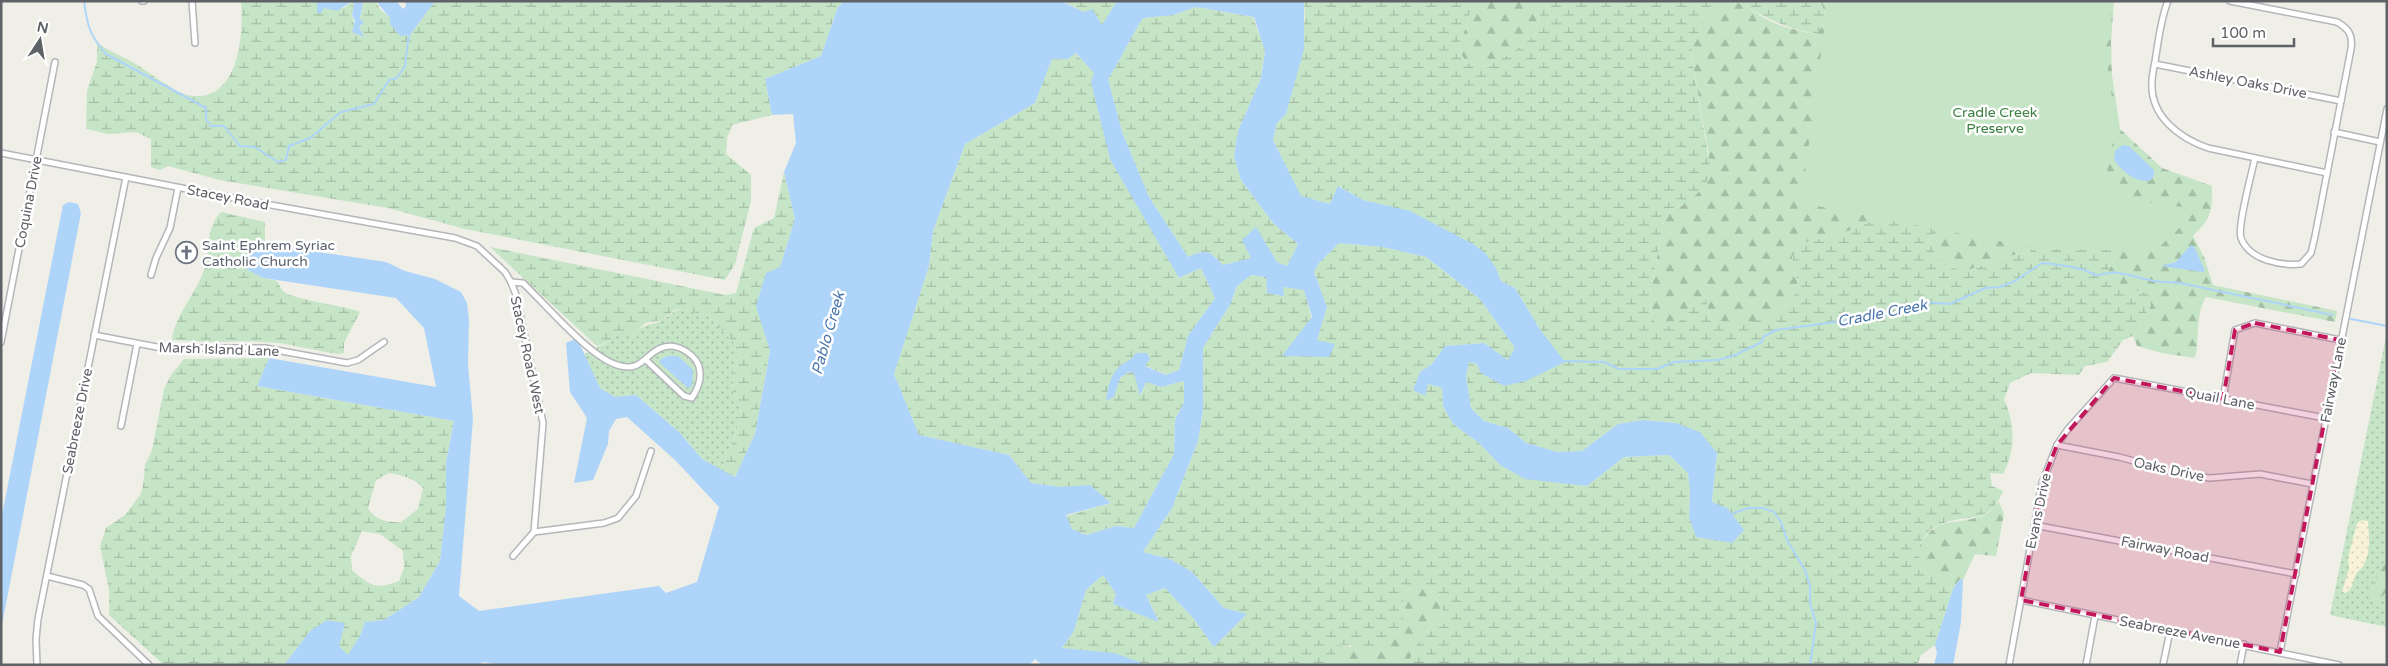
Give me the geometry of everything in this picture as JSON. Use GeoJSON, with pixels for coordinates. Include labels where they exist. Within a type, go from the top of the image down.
{"type":"FeatureCollection","features":[{"type":"Feature","properties":{"kind":"street"},"geometry":{"type":"LineString","coordinates":[[192,1],[195,43]]}},
{"type":"Feature","properties":{"kind":"street"},"geometry":{"type":"LineString","coordinates":[[2168,1],[2152,82],[2153,93],[2164,120],[2177,133],[2192,142],[2327,173]]}},
{"type":"Feature","properties":{"kind":"street"},"geometry":{"type":"LineString","coordinates":[[2230,1],[2337,22],[2348,30],[2352,40],[2311,252],[2301,264],[2293,265],[2273,262],[2258,256],[2245,244],[2240,233],[2255,158]]}},
{"type":"Feature","properties":{"kind":"street","name":"Coquina Drive"},"geometry":{"type":"LineString","coordinates":[[1,342],[55,62]]}},
{"type":"Feature","properties":{"kind":"street","name":"Ashley Oaks Drive"},"geometry":{"type":"LineString","coordinates":[[2155,64],[2341,101]]}},
{"type":"Feature","properties":{"kind":"street","name":"Fairway Lane"},"geometry":{"type":"LineString","coordinates":[[2280,652],[2387,109]]}},
{"type":"Feature","properties":{"kind":"street"},"geometry":{"type":"LineString","coordinates":[[2334,132],[2380,142]]}},
{"type":"Feature","properties":{"kind":"street","name":"Stacey Road"},"geometry":{"type":"LineString","coordinates":[[1,153],[178,188],[455,238]]}},
{"type":"Feature","properties":{"kind":"street","name":"Seabreeze Drive"},"geometry":{"type":"LineString","coordinates":[[37,665],[36,639],[47,576],[126,177]]}},
{"type":"Feature","properties":{"kind":"street"},"geometry":{"type":"LineString","coordinates":[[151,275],[156,258],[170,228],[178,188]]}},
{"type":"Feature","properties":{"kind":"street","name":"Stacey Road West"},"geometry":{"type":"LineString","coordinates":[[455,238],[477,246],[512,282],[542,416],[534,532]]}},
{"type":"Feature","properties":{"kind":"street"},"geometry":{"type":"LineString","coordinates":[[512,282],[523,283],[601,356],[617,365],[630,367],[646,360],[661,348],[674,347],[685,350],[694,357],[700,370],[697,391],[692,398],[684,396],[646,360]]}},
{"type":"Feature","properties":{"kind":"street"},"geometry":{"type":"LineString","coordinates":[[2223,399],[2235,330],[2255,323],[2340,340]]}},
{"type":"Feature","properties":{"kind":"street","name":"Marsh Island Lane"},"geometry":{"type":"LineString","coordinates":[[94,335],[137,344],[182,349],[266,348],[347,363],[358,360],[384,342]]}},
{"type":"Feature","properties":{"kind":"street"},"geometry":{"type":"LineString","coordinates":[[121,426],[137,344]]}},
{"type":"Feature","properties":{"kind":"street","name":"Quail Lane"},"geometry":{"type":"LineString","coordinates":[[2114,378],[2325,418]]}},
{"type":"Feature","properties":{"kind":"street","name":"Evans Drive"},"geometry":{"type":"LineString","coordinates":[[2009,665],[2042,483],[2057,445],[2068,429],[2114,378]]}},
{"type":"Feature","properties":{"kind":"street","name":"Oaks Drive"},"geometry":{"type":"LineString","coordinates":[[2057,445],[2119,457],[2186,475],[2210,478],[2260,474],[2312,484]]}},
{"type":"Feature","properties":{"kind":"street"},"geometry":{"type":"LineString","coordinates":[[513,556],[534,532],[604,523],[618,518],[636,496],[651,451]]}},
{"type":"Feature","properties":{"kind":"street","name":"Fairway Road"},"geometry":{"type":"LineString","coordinates":[[2034,525],[2296,574]]}},
{"type":"Feature","properties":{"kind":"street"},"geometry":{"type":"LineString","coordinates":[[47,576],[84,585],[89,589],[98,616],[148,665]]}},
{"type":"Feature","properties":{"kind":"street","name":"Seabreeze Avenue"},"geometry":{"type":"LineString","coordinates":[[2021,600],[2170,631],[2244,644],[2339,665]]}},
{"type":"Feature","properties":{"kind":"street"},"geometry":{"type":"LineString","coordinates":[[2086,665],[2095,616]]}},
{"type":"Feature","properties":{"kind":"street"},"geometry":{"type":"LineString","coordinates":[[2163,665],[2170,631]]}},
{"type":"Feature","properties":{"kind":"street"},"geometry":{"type":"LineString","coordinates":[[2240,665],[2244,644]]}},
{"type":"Feature","properties":{"kind":"highlighted area"},"geometry":{"type":"Polygon","coordinates":[[[2255,323],[2340,340],[2280,652],[2021,600],[2042,483],[2057,445],[2114,378],[2223,399],[2235,330],[2255,323]]]}},
{"type":"Feature","properties":{"kind":"green space"},"geometry":{"type":"Polygon","coordinates":[[[241,1],[317,1],[317,12],[324,8],[344,8],[351,2],[354,4],[352,15],[357,33],[363,36],[359,27],[362,25],[360,19],[363,2],[376,1],[380,9],[410,35],[435,1],[844,1],[838,7],[821,56],[765,79],[772,115],[732,125],[727,138],[726,154],[751,175],[751,201],[735,264],[725,280],[465,229],[388,208],[220,180],[168,166],[160,170],[151,167],[151,139],[136,132],[108,134],[86,129],[87,91],[97,61],[97,43],[134,63],[182,93],[204,96],[217,90],[227,79],[234,65],[239,49],[241,32],[241,1]]]}},
{"type":"Feature","properties":{"kind":"green space"},"geometry":{"type":"Polygon","coordinates":[[[1062,1],[1117,1],[1102,26],[1084,12],[1062,1]]]}},
{"type":"Feature","properties":{"kind":"green space"},"geometry":{"type":"Polygon","coordinates":[[[1304,1],[1472,1],[1468,22],[1458,47],[1466,63],[1487,66],[1510,54],[1534,36],[1544,1],[1730,1],[1721,3],[1702,24],[1691,53],[1711,173],[1704,186],[1695,196],[1669,211],[1664,220],[1650,296],[1651,317],[1660,328],[1673,325],[1683,318],[1698,297],[1706,299],[1710,320],[1720,323],[1738,324],[1771,315],[1789,302],[1794,294],[1797,281],[1792,257],[1802,243],[1839,235],[1890,213],[2118,235],[2116,255],[2104,281],[2149,294],[2151,305],[2133,336],[2123,340],[2107,362],[2085,366],[2079,375],[2031,373],[2010,383],[2004,400],[2012,427],[2010,456],[2003,474],[1990,473],[1992,486],[2003,491],[1997,503],[1983,515],[1945,522],[1935,527],[1926,534],[1917,551],[1922,566],[1929,576],[1953,589],[1935,645],[1921,655],[1917,665],[1409,665],[1414,650],[1422,638],[1433,629],[1447,622],[1441,605],[1428,588],[1412,587],[1402,594],[1405,613],[1400,629],[1385,641],[1371,647],[1336,645],[1334,663],[1338,665],[1140,665],[1140,662],[1062,648],[1074,631],[1086,590],[1103,575],[1116,594],[1113,604],[1159,621],[1146,595],[1165,588],[1194,619],[1214,647],[1246,615],[1224,608],[1192,572],[1170,559],[1143,552],[1172,508],[1198,441],[1203,410],[1203,348],[1231,303],[1236,287],[1251,275],[1266,277],[1267,293],[1283,287],[1304,289],[1317,340],[1327,307],[1314,272],[1319,263],[1339,243],[1383,247],[1426,257],[1480,299],[1515,348],[1508,361],[1484,343],[1445,346],[1432,364],[1420,372],[1428,384],[1442,388],[1443,406],[1453,424],[1479,443],[1500,465],[1587,486],[1624,457],[1669,455],[1688,472],[1690,492],[1689,517],[1712,503],[1717,453],[1676,423],[1643,420],[1618,424],[1582,451],[1558,452],[1526,443],[1508,428],[1484,421],[1471,408],[1466,376],[1469,362],[1477,364],[1564,362],[1539,328],[1515,288],[1501,281],[1490,261],[1473,244],[1386,206],[1363,200],[1339,186],[1330,204],[1301,197],[1273,140],[1277,123],[1286,114],[1305,19],[1304,1]],[[1938,221],[1931,239],[1935,253],[1943,265],[1965,271],[2014,255],[2029,253],[2035,245],[1938,221]]]}},
{"type":"Feature","properties":{"kind":"green space"},"geometry":{"type":"Polygon","coordinates":[[[1472,1],[1544,1],[1534,36],[1510,54],[1487,66],[1466,63],[1458,47],[1468,22],[1472,1]]]}},
{"type":"Feature","properties":{"kind":"green space"},"geometry":{"type":"Polygon","coordinates":[[[1730,1],[1740,3],[1780,25],[1817,34],[1827,18],[1820,1],[2114,1],[2111,42],[2112,75],[2120,129],[2162,168],[2212,186],[2210,214],[2193,236],[2204,257],[2213,285],[2337,311],[2335,322],[2206,297],[2200,311],[2195,358],[2162,353],[2137,346],[2133,336],[2151,305],[2104,281],[2116,255],[1890,213],[1839,235],[1802,243],[1792,257],[1797,281],[1794,294],[1781,310],[1771,315],[1749,323],[1738,325],[1722,324],[1710,320],[1706,299],[1673,327],[1659,328],[1651,317],[1650,296],[1664,220],[1669,211],[1683,205],[1709,156],[1691,53],[1702,24],[1721,3],[1730,1]]]}},
{"type":"Feature","properties":{"kind":"green space"},"geometry":{"type":"Polygon","coordinates":[[[1737,1],[1820,1],[1827,18],[1817,34],[1776,22],[1737,1]]]}},
{"type":"Feature","properties":{"kind":"green space","name":"Cradle Creek Preserve"},"geometry":{"type":"Polygon","coordinates":[[[1828,1],[2099,1],[2112,17],[2105,50],[2116,125],[2107,171],[2132,200],[2182,207],[2188,220],[2156,250],[2041,249],[1801,203],[1828,1]]]}},
{"type":"Feature","properties":{"kind":"green space"},"geometry":{"type":"Polygon","coordinates":[[[1196,7],[1253,17],[1265,50],[1261,78],[1238,131],[1234,156],[1241,180],[1273,223],[1298,244],[1287,266],[1277,262],[1268,249],[1252,258],[1223,265],[1207,252],[1200,252],[1188,257],[1149,197],[1122,132],[1108,79],[1138,26],[1143,18],[1173,15],[1196,7]]]}},
{"type":"Feature","properties":{"kind":"green space"},"geometry":{"type":"Polygon","coordinates":[[[1075,53],[1095,73],[1103,130],[1179,278],[1201,268],[1215,298],[1188,336],[1179,370],[1167,375],[1132,360],[1121,365],[1117,386],[1123,376],[1134,372],[1141,395],[1146,382],[1161,387],[1184,381],[1184,402],[1175,420],[1174,454],[1134,528],[1116,526],[1086,535],[1072,529],[1066,516],[1111,503],[1090,486],[1061,487],[1031,483],[1009,455],[919,435],[894,374],[929,266],[933,231],[965,144],[1035,103],[1052,59],[1068,59],[1075,53]]]}},
{"type":"Feature","properties":{"kind":"green space"},"geometry":{"type":"Polygon","coordinates":[[[784,172],[795,219],[780,267],[757,306],[770,351],[755,434],[735,477],[721,470],[737,431],[741,409],[732,389],[739,348],[708,316],[682,309],[674,310],[663,320],[645,323],[634,334],[617,332],[610,341],[597,346],[490,247],[725,295],[736,293],[754,228],[774,218],[784,172]]]}},
{"type":"Feature","properties":{"kind":"green space"},"geometry":{"type":"Polygon","coordinates":[[[221,212],[265,222],[265,244],[247,256],[263,278],[277,281],[283,291],[288,294],[360,312],[344,343],[344,353],[337,354],[279,343],[172,340],[181,313],[204,270],[210,233],[221,212]]]}},
{"type":"Feature","properties":{"kind":"green space"},"geometry":{"type":"Polygon","coordinates":[[[1938,221],[2035,244],[2029,253],[2014,255],[1965,271],[1943,265],[1935,253],[1931,239],[1938,221]]]}},
{"type":"Feature","properties":{"kind":"green space"},"geometry":{"type":"Polygon","coordinates":[[[682,309],[708,316],[739,348],[732,389],[741,409],[737,431],[721,470],[702,459],[680,433],[636,395],[615,397],[600,388],[584,354],[610,341],[617,332],[634,334],[643,327],[660,321],[682,309]]]}},
{"type":"Feature","properties":{"kind":"green space"},"geometry":{"type":"Polygon","coordinates":[[[2387,332],[2387,627],[2330,615],[2387,332]]]}},
{"type":"Feature","properties":{"kind":"green space"},"geometry":{"type":"Polygon","coordinates":[[[269,358],[257,386],[454,421],[446,462],[446,506],[440,561],[419,597],[384,620],[365,622],[361,634],[348,656],[339,646],[310,631],[284,665],[164,665],[109,615],[109,590],[100,546],[106,528],[125,515],[140,495],[145,465],[152,450],[164,389],[171,375],[184,359],[269,358]],[[389,473],[376,480],[368,508],[382,520],[401,522],[418,509],[423,488],[412,479],[389,473]],[[362,531],[351,556],[352,570],[364,580],[374,585],[379,586],[399,581],[404,568],[403,551],[380,534],[362,531]]]}},
{"type":"Feature","properties":{"kind":"green space"},"geometry":{"type":"Polygon","coordinates":[[[1999,502],[2004,514],[1996,556],[1975,554],[1963,580],[1960,579],[1953,589],[1929,576],[1922,566],[1917,551],[1931,531],[1946,523],[1984,515],[1999,502]]]}},
{"type":"Feature","properties":{"kind":"green space"},"geometry":{"type":"Polygon","coordinates":[[[2387,556],[2387,591],[2375,605],[2369,603],[2369,595],[2387,556]]]}},
{"type":"Feature","properties":{"kind":"green space"},"geometry":{"type":"Polygon","coordinates":[[[1412,587],[1428,588],[1441,605],[1447,622],[1433,629],[1422,638],[1414,650],[1409,665],[1338,665],[1334,663],[1335,645],[1351,647],[1405,613],[1402,594],[1412,587]]]}},
{"type":"Feature","properties":{"kind":"sand"},"geometry":{"type":"Polygon","coordinates":[[[2362,520],[2368,521],[2368,554],[2363,566],[2356,574],[2351,587],[2345,593],[2342,592],[2349,569],[2348,558],[2357,523],[2362,520]]]}},
{"type":"Feature","properties":{"kind":"water"},"geometry":{"type":"Polygon","coordinates":[[[317,1],[367,1],[363,2],[360,19],[364,22],[359,27],[364,37],[352,32],[355,21],[352,15],[354,4],[351,2],[337,11],[324,8],[320,14],[317,12],[317,1]]]}},
{"type":"Feature","properties":{"kind":"water"},"geometry":{"type":"Polygon","coordinates":[[[376,1],[396,1],[403,9],[406,6],[405,1],[435,1],[410,35],[400,36],[390,24],[390,18],[376,1]]]}},
{"type":"Feature","properties":{"kind":"water","name":"Pablo Creek"},"geometry":{"type":"Polygon","coordinates":[[[844,1],[1061,1],[1084,12],[1092,9],[1102,25],[1117,1],[1304,1],[1304,49],[1286,114],[1277,123],[1273,140],[1301,196],[1330,204],[1338,186],[1363,200],[1410,211],[1473,244],[1485,253],[1496,268],[1501,281],[1515,288],[1539,328],[1565,362],[1526,381],[1504,386],[1481,373],[1477,364],[1469,362],[1466,376],[1471,408],[1484,421],[1508,428],[1526,443],[1558,452],[1582,451],[1618,424],[1643,420],[1676,423],[1700,432],[1717,453],[1712,502],[1727,508],[1744,530],[1732,543],[1696,537],[1689,517],[1690,492],[1688,473],[1669,455],[1624,457],[1587,486],[1525,479],[1500,465],[1479,443],[1453,424],[1443,406],[1442,388],[1428,384],[1425,396],[1413,390],[1420,372],[1432,364],[1445,346],[1484,343],[1508,360],[1515,348],[1480,299],[1426,257],[1383,247],[1339,243],[1319,263],[1314,272],[1327,307],[1317,340],[1335,344],[1329,357],[1282,356],[1312,317],[1304,290],[1283,287],[1284,296],[1267,293],[1266,277],[1251,275],[1236,287],[1231,303],[1203,348],[1203,410],[1198,441],[1172,508],[1143,552],[1170,559],[1192,572],[1224,608],[1247,614],[1214,647],[1194,619],[1165,588],[1146,595],[1159,622],[1113,604],[1116,594],[1103,575],[1086,590],[1074,631],[1062,648],[1114,653],[1140,662],[1140,665],[1042,665],[1035,659],[1029,665],[505,665],[483,662],[478,665],[284,665],[310,631],[327,620],[345,623],[339,646],[348,655],[361,634],[365,622],[384,620],[419,597],[440,561],[446,506],[446,462],[454,421],[257,386],[269,358],[436,387],[424,328],[396,298],[263,278],[246,269],[247,256],[265,244],[386,262],[405,271],[435,279],[461,292],[467,303],[469,319],[468,364],[473,419],[459,596],[479,611],[659,586],[666,593],[697,582],[719,507],[676,461],[627,417],[616,419],[609,431],[608,444],[593,480],[574,483],[587,418],[570,392],[566,343],[577,338],[600,388],[615,397],[636,395],[680,433],[702,459],[735,477],[755,434],[770,351],[756,306],[766,273],[780,267],[795,219],[784,172],[796,143],[793,114],[772,115],[765,79],[821,56],[838,7],[844,1]],[[1196,7],[1173,15],[1143,18],[1138,26],[1108,79],[1122,132],[1149,197],[1188,257],[1200,252],[1207,252],[1223,265],[1251,258],[1242,240],[1256,227],[1277,262],[1287,266],[1298,244],[1273,223],[1241,180],[1234,156],[1238,131],[1261,78],[1265,51],[1254,17],[1196,7]],[[1076,53],[1068,59],[1052,59],[1035,103],[965,144],[933,231],[929,266],[894,374],[919,435],[1009,455],[1031,483],[1061,487],[1090,485],[1111,503],[1066,515],[1072,529],[1086,535],[1116,526],[1134,528],[1174,454],[1175,420],[1184,402],[1184,381],[1161,387],[1146,382],[1140,396],[1134,373],[1128,372],[1120,378],[1114,397],[1106,401],[1114,373],[1136,353],[1147,353],[1150,359],[1145,366],[1166,375],[1179,370],[1188,336],[1215,298],[1201,268],[1179,278],[1110,159],[1091,82],[1094,73],[1076,53]]]}},
{"type":"Feature","properties":{"kind":"water"},"geometry":{"type":"Polygon","coordinates":[[[2123,145],[2129,146],[2154,170],[2154,176],[2150,181],[2134,178],[2114,160],[2115,151],[2123,145]]]}},
{"type":"Feature","properties":{"kind":"water"},"geometry":{"type":"Polygon","coordinates":[[[69,202],[78,204],[81,213],[1,630],[1,520],[63,205],[69,202]]]}},
{"type":"Feature","properties":{"kind":"water"},"geometry":{"type":"Polygon","coordinates":[[[2191,245],[2195,248],[2205,271],[2161,266],[2176,262],[2191,245]]]}},
{"type":"Feature","properties":{"kind":"water"},"geometry":{"type":"Polygon","coordinates":[[[667,356],[678,356],[693,370],[692,386],[688,388],[660,363],[660,360],[667,356]]]}},
{"type":"Feature","properties":{"kind":"water"},"geometry":{"type":"Polygon","coordinates":[[[1960,579],[1963,580],[1961,622],[1953,665],[1934,665],[1937,653],[1935,645],[1953,589],[1960,579]]]}},
{"type":"Feature","properties":{"kind":"waterway"},"geometry":{"type":"LineString","coordinates":[[84,1],[90,30],[96,42],[106,54],[206,108],[206,119],[211,126],[224,126],[240,146],[255,147],[278,162],[286,160],[289,146],[310,138],[341,112],[374,104],[389,80],[397,78],[405,66],[409,33]]}},
{"type":"Feature","properties":{"kind":"waterway","name":"Cradle Creek"},"geometry":{"type":"LineString","coordinates":[[1563,361],[1604,362],[1619,369],[1657,369],[1674,362],[1718,360],[1733,356],[1762,342],[1763,337],[1776,330],[1894,314],[1924,302],[1950,304],[1985,288],[2000,287],[2015,281],[2042,263],[2076,268],[2096,275],[2116,273],[2154,281],[2175,282],[2333,315]]}},
{"type":"Feature","properties":{"kind":"waterway","name":"Cradle Creek"},"geometry":{"type":"LineString","coordinates":[[2351,319],[2387,326]]}},
{"type":"Feature","properties":{"kind":"waterway"},"geometry":{"type":"LineString","coordinates":[[1731,514],[1748,508],[1763,508],[1774,512],[1781,522],[1787,540],[1805,570],[1810,586],[1810,603],[1816,623],[1810,665]]}},
{"type":"Feature","properties":{"kind":"place","name":"Saint Ephrem Syriac Catholic Church"},"geometry":{"type":"Point","coordinates":[186,253]}}]}
